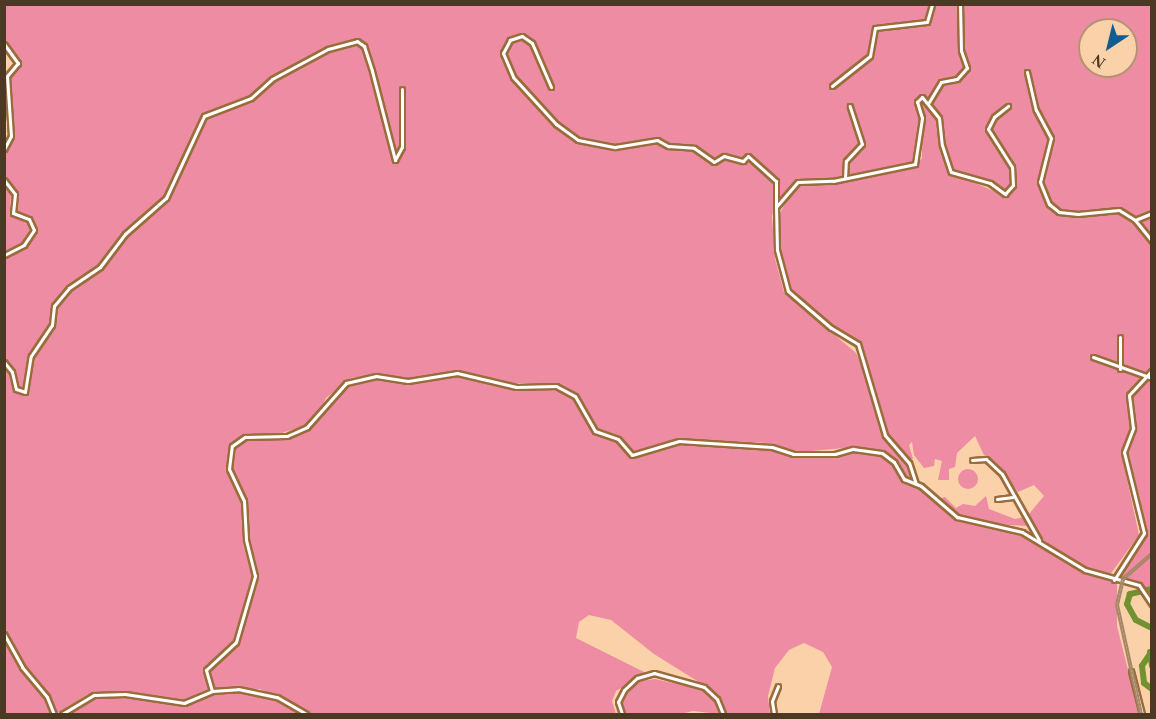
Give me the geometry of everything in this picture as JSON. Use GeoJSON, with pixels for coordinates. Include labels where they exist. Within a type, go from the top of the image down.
{"type":"FeatureCollection","features":[{"type":"Feature","properties":{"kind":"street"},"geometry":{"type":"LineString","coordinates":[[832,86],[870,56],[875,28],[927,22],[932,4]]}},
{"type":"Feature","properties":{"kind":"street"},"geometry":{"type":"LineString","coordinates":[[929,102],[941,82],[957,79],[967,68],[962,55],[960,4]]}},
{"type":"Feature","properties":{"kind":"street"},"geometry":{"type":"LineString","coordinates":[[551,87],[532,43],[522,36],[510,40],[503,57],[516,81],[556,124],[578,140],[615,147],[657,140],[668,146],[694,148],[714,162],[724,156],[743,161],[748,156],[776,181],[777,250],[788,291],[831,328],[858,344],[885,435],[909,463],[916,484]]}},
{"type":"Feature","properties":{"kind":"street"},"geometry":{"type":"LineString","coordinates":[[4,362],[12,372],[16,389],[25,392],[31,356],[52,325],[54,306],[69,288],[100,267],[122,237],[166,198],[204,116],[252,98],[272,79],[328,49],[357,41],[364,46],[372,70],[395,160],[402,147],[402,89]]}},
{"type":"Feature","properties":{"kind":"street"},"geometry":{"type":"LineString","coordinates":[[4,44],[18,63],[7,76],[11,136],[4,149]]}},
{"type":"Feature","properties":{"kind":"street"},"geometry":{"type":"LineString","coordinates":[[1027,72],[1036,110],[1051,138],[1040,183],[1049,204],[1059,212],[1078,214],[1119,210],[1135,220],[1152,241]]}},
{"type":"Feature","properties":{"kind":"street"},"geometry":{"type":"LineString","coordinates":[[776,207],[796,183],[845,178],[915,164],[919,156],[922,118],[917,102],[922,98],[929,102],[940,121],[942,145],[951,172],[990,183],[1003,194],[1012,188],[1014,174],[992,139],[988,125],[1008,106]]}},
{"type":"Feature","properties":{"kind":"street"},"geometry":{"type":"LineString","coordinates":[[845,178],[846,161],[862,144],[850,106]]}},
{"type":"Feature","properties":{"kind":"street"},"geometry":{"type":"LineString","coordinates":[[4,180],[15,194],[13,213],[29,219],[34,230],[24,245],[4,255]]}},
{"type":"Feature","properties":{"kind":"street"},"geometry":{"type":"LineString","coordinates":[[1135,220],[1152,213]]}},
{"type":"Feature","properties":{"kind":"street"},"geometry":{"type":"LineString","coordinates":[[1120,337],[1120,369]]}},
{"type":"Feature","properties":{"kind":"street"},"geometry":{"type":"LineString","coordinates":[[1093,357],[1106,358],[1120,369],[1149,377]]}},
{"type":"Feature","properties":{"kind":"street"},"geometry":{"type":"LineString","coordinates":[[1114,580],[1143,533],[1124,452],[1133,423],[1129,395],[1149,377],[1152,370]]}},
{"type":"Feature","properties":{"kind":"street"},"geometry":{"type":"LineString","coordinates":[[212,691],[206,670],[236,642],[255,576],[247,548],[244,501],[229,469],[232,446],[245,437],[287,436],[307,427],[319,417],[329,399],[353,379],[376,376],[408,381],[457,374],[516,387],[551,385],[575,396],[595,431],[618,439],[632,455],[673,441],[772,447],[802,455],[864,449],[886,455],[904,479],[916,484],[957,517],[979,525],[1014,529],[1042,543],[1076,566],[1141,587],[1151,603]]}},
{"type":"Feature","properties":{"kind":"street"},"geometry":{"type":"LineString","coordinates":[[972,460],[981,458],[995,465],[1011,487],[1013,497],[1029,515],[1042,543]]}},
{"type":"Feature","properties":{"kind":"street"},"geometry":{"type":"LineString","coordinates":[[996,499],[1013,497]]}},
{"type":"Feature","properties":{"kind":"street"},"geometry":{"type":"LineString","coordinates":[[4,634],[22,667],[47,697],[54,714]]}},
{"type":"Feature","properties":{"kind":"street"},"geometry":{"type":"LineString","coordinates":[[1131,671],[1142,714]]}},
{"type":"Feature","properties":{"kind":"street"},"geometry":{"type":"LineString","coordinates":[[622,714],[618,702],[624,690],[637,678],[654,673],[704,687],[717,699],[723,714]]}},
{"type":"Feature","properties":{"kind":"street"},"geometry":{"type":"LineString","coordinates":[[774,714],[772,701],[778,686]]}},
{"type":"Feature","properties":{"kind":"street"},"geometry":{"type":"LineString","coordinates":[[62,714],[93,695],[125,694],[184,703],[212,691],[263,692],[306,714]]}},
{"type":"Feature","properties":{"kind":"shaded area"},"geometry":{"type":"Polygon","coordinates":[[[4,5],[1151,5],[1151,366],[1128,391],[1130,424],[1128,438],[1121,451],[1139,535],[1109,576],[1076,564],[1039,537],[1029,514],[1044,496],[1034,485],[1018,492],[998,465],[984,455],[975,436],[957,453],[955,467],[949,469],[949,480],[938,480],[942,461],[935,459],[934,466],[924,468],[914,455],[912,442],[909,445],[913,459],[907,459],[889,439],[859,342],[831,326],[788,289],[779,249],[779,215],[792,190],[802,184],[833,182],[915,167],[922,158],[922,99],[935,113],[947,171],[1003,195],[987,182],[952,171],[942,141],[941,117],[931,100],[922,96],[915,103],[921,117],[913,163],[830,180],[798,180],[775,206],[772,216],[775,259],[784,292],[856,353],[869,382],[882,437],[908,467],[915,482],[906,479],[888,454],[855,447],[801,452],[767,443],[678,439],[631,453],[622,440],[595,428],[577,395],[553,383],[506,383],[455,371],[409,379],[379,374],[351,378],[326,398],[319,413],[302,427],[278,434],[245,434],[230,444],[226,468],[243,508],[243,544],[252,576],[234,639],[203,669],[208,689],[183,700],[121,691],[88,694],[56,714],[49,695],[21,662],[5,630],[5,258],[27,246],[37,231],[30,218],[14,213],[16,193],[5,178],[5,151],[12,135],[8,77],[20,62],[5,43],[4,5]]]}},
{"type":"Feature","properties":{"kind":"shaded area"},"geometry":{"type":"Polygon","coordinates":[[[5,182],[11,192],[10,212],[32,227],[20,245],[5,252],[5,182]]]}},
{"type":"Feature","properties":{"kind":"shaded area"},"geometry":{"type":"Polygon","coordinates":[[[1151,372],[1151,586],[1144,589],[1138,583],[1115,579],[1146,531],[1125,453],[1135,420],[1131,395],[1151,372]]]}},
{"type":"Feature","properties":{"kind":"shaded area"},"geometry":{"type":"Polygon","coordinates":[[[459,375],[520,388],[554,387],[574,397],[594,432],[617,440],[631,457],[678,443],[767,448],[798,457],[859,451],[888,458],[904,482],[919,488],[954,518],[1026,535],[1080,570],[1117,584],[1117,626],[1139,714],[819,714],[832,667],[823,652],[804,643],[789,650],[775,668],[768,696],[770,714],[724,714],[719,698],[710,689],[654,654],[611,620],[589,615],[579,622],[576,638],[646,673],[616,691],[612,701],[616,714],[310,714],[260,689],[213,689],[208,669],[237,643],[257,577],[248,545],[246,502],[231,471],[234,445],[243,439],[280,438],[304,431],[318,422],[327,404],[348,383],[376,377],[407,383],[459,375]]]}},
{"type":"Feature","properties":{"kind":"shaded area"},"geometry":{"type":"Polygon","coordinates":[[[968,469],[975,472],[978,479],[975,486],[968,489],[961,486],[958,479],[961,472],[968,469]]]}},
{"type":"Feature","properties":{"kind":"shaded area"},"geometry":{"type":"Polygon","coordinates":[[[986,496],[989,509],[1015,519],[1024,517],[1028,526],[975,523],[959,517],[938,499],[945,497],[956,508],[963,504],[975,506],[986,496]]]}},
{"type":"Feature","properties":{"kind":"shaded area"},"geometry":{"type":"Polygon","coordinates":[[[4,638],[22,669],[47,699],[52,714],[5,714],[4,638]]]}},
{"type":"Feature","properties":{"kind":"shaded area"},"geometry":{"type":"Polygon","coordinates":[[[655,679],[701,689],[715,701],[720,714],[693,711],[680,714],[626,714],[621,706],[626,694],[640,681],[655,679]]]}},
{"type":"Feature","properties":{"kind":"shaded area"},"geometry":{"type":"Polygon","coordinates":[[[242,691],[270,697],[301,714],[66,714],[91,698],[126,696],[183,705],[208,694],[242,691]]]}},
{"type":"Feature","properties":{"kind":"waterway"},"geometry":{"type":"LineString","coordinates":[[1152,589],[1130,594],[1127,604],[1136,620],[1152,628]]}},
{"type":"Feature","properties":{"kind":"waterway"},"geometry":{"type":"LineString","coordinates":[[1152,651],[1142,666],[1144,683],[1152,689]]}},
{"type":"Feature","properties":{"kind":"waterway"},"geometry":{"type":"LineString","coordinates":[[1150,652],[1152,666]]}},
{"type":"Feature","properties":{"kind":"railway"},"geometry":{"type":"LineString","coordinates":[[1141,714],[1117,605],[1123,579],[1152,554]]}}]}
